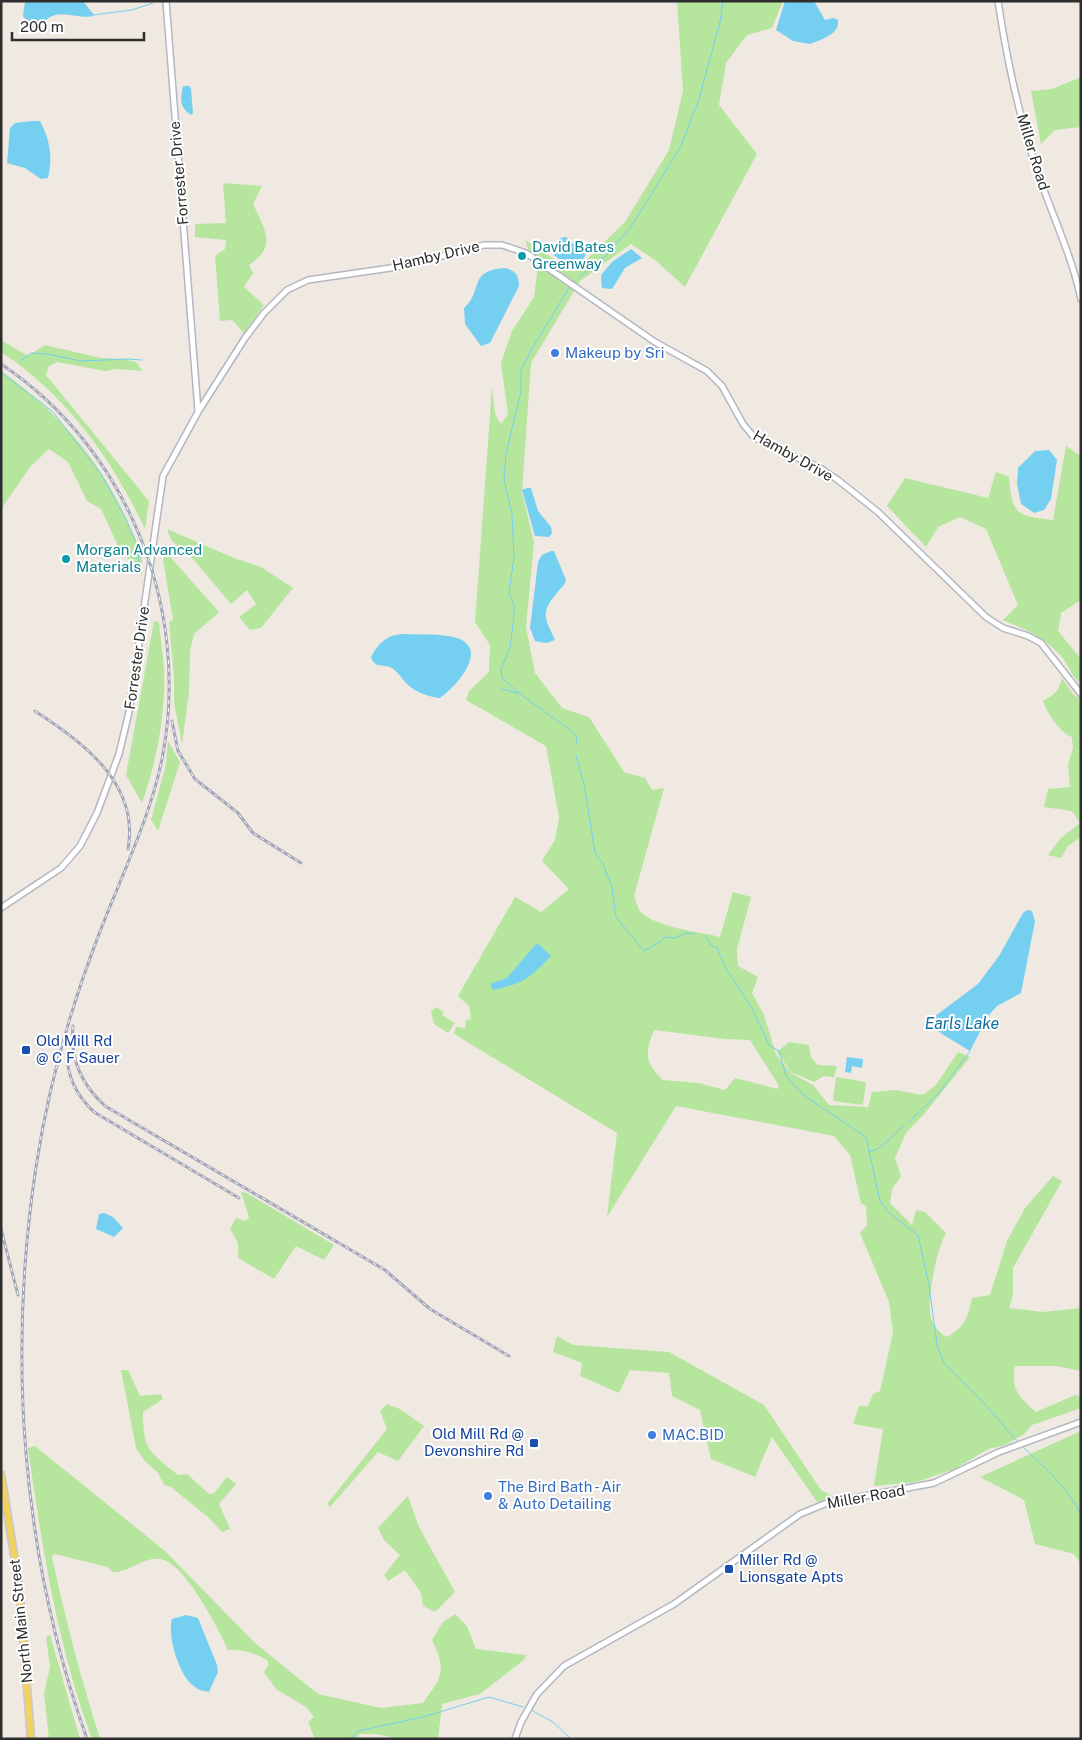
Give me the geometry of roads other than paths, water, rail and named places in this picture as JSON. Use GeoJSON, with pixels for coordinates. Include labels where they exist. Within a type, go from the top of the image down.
{"type":"FeatureCollection","features":[{"type":"Feature","properties":{"kind":"main road","name":"North Main Street"},"geometry":{"type":"LineString","coordinates":[[1,1474],[19,1585],[31,1739]]}},
{"type":"Feature","properties":{"kind":"street","name":"Forrester Drive"},"geometry":{"type":"LineString","coordinates":[[1,908],[50,878],[71,858],[85,837],[106,791],[119,754],[129,712],[162,481],[167,466],[198,412],[166,1]]}},
{"type":"Feature","properties":{"kind":"street","name":"Miller Road"},"geometry":{"type":"LineString","coordinates":[[998,1],[1007,51],[1031,152],[1074,270],[1081,299]]}},
{"type":"Feature","properties":{"kind":"street","name":"Hamby Drive"},"geometry":{"type":"LineString","coordinates":[[198,412],[254,324],[280,296],[295,285],[323,277],[404,266],[484,244],[510,246],[526,253],[655,342],[707,371],[722,386],[743,424],[753,436],[766,444],[820,468],[878,512],[986,617],[1003,628],[1028,636],[1044,646],[1068,681],[1081,694]]}},
{"type":"Feature","properties":{"kind":"street","name":"Miller Road"},"geometry":{"type":"LineString","coordinates":[[515,1739],[521,1722],[537,1694],[564,1666],[674,1604],[800,1514],[827,1503],[934,1483],[1020,1444],[1081,1422]]}},
{"type":"Feature","properties":{"kind":"water"},"geometry":{"type":"Polygon","coordinates":[[[25,1],[83,1],[94,15],[86,17],[56,15],[48,18],[35,31],[23,16],[25,1]]]}},
{"type":"Feature","properties":{"kind":"water"},"geometry":{"type":"Polygon","coordinates":[[[785,1],[814,1],[825,20],[833,18],[838,20],[836,29],[829,36],[810,44],[793,41],[776,30],[785,1]]]}},
{"type":"Feature","properties":{"kind":"water"},"geometry":{"type":"Polygon","coordinates":[[[183,86],[191,88],[193,113],[191,115],[182,105],[183,86]]]}},
{"type":"Feature","properties":{"kind":"water"},"geometry":{"type":"Polygon","coordinates":[[[40,121],[46,135],[50,156],[48,178],[41,179],[25,168],[7,163],[10,128],[15,123],[40,121]]]}},
{"type":"Feature","properties":{"kind":"water"},"geometry":{"type":"Polygon","coordinates":[[[566,237],[586,255],[576,268],[572,269],[554,255],[552,250],[560,238],[566,237]]]}},
{"type":"Feature","properties":{"kind":"water"},"geometry":{"type":"Polygon","coordinates":[[[631,249],[642,258],[625,268],[612,289],[602,288],[601,275],[612,262],[631,249]]]}},
{"type":"Feature","properties":{"kind":"water"},"geometry":{"type":"Polygon","coordinates":[[[506,268],[516,274],[519,286],[490,343],[481,346],[465,324],[464,308],[474,295],[481,277],[494,270],[506,268]]]}},
{"type":"Feature","properties":{"kind":"water"},"geometry":{"type":"Polygon","coordinates":[[[1049,450],[1057,460],[1051,499],[1044,510],[1034,513],[1021,504],[1017,484],[1018,468],[1035,451],[1049,450]]]}},
{"type":"Feature","properties":{"kind":"water"},"geometry":{"type":"Polygon","coordinates":[[[531,488],[538,511],[551,527],[552,533],[549,537],[535,536],[522,490],[531,488]]]}},
{"type":"Feature","properties":{"kind":"water"},"geometry":{"type":"Polygon","coordinates":[[[554,551],[566,580],[551,600],[546,611],[547,622],[555,640],[546,643],[535,641],[530,628],[538,562],[542,555],[554,551]]]}},
{"type":"Feature","properties":{"kind":"water"},"geometry":{"type":"Polygon","coordinates":[[[403,634],[444,635],[457,638],[466,643],[471,650],[467,668],[454,686],[440,698],[418,692],[407,684],[393,668],[374,663],[371,657],[384,641],[392,636],[403,634]]]}},
{"type":"Feature","properties":{"kind":"water","name":"Earls Lake"},"geometry":{"type":"Polygon","coordinates":[[[1027,910],[1032,911],[1035,921],[1021,993],[997,1006],[988,1016],[970,1051],[942,1034],[930,1024],[930,1020],[978,984],[999,956],[1023,913],[1027,910]]]}},
{"type":"Feature","properties":{"kind":"water"},"geometry":{"type":"Polygon","coordinates":[[[537,943],[551,956],[525,979],[493,990],[490,984],[507,978],[537,943]]]}},
{"type":"Feature","properties":{"kind":"water"},"geometry":{"type":"Polygon","coordinates":[[[847,1057],[863,1059],[862,1068],[852,1066],[851,1073],[845,1072],[847,1057]]]}},
{"type":"Feature","properties":{"kind":"water"},"geometry":{"type":"Polygon","coordinates":[[[104,1213],[113,1217],[123,1228],[114,1237],[96,1229],[99,1214],[104,1213]]]}},
{"type":"Feature","properties":{"kind":"water"},"geometry":{"type":"Polygon","coordinates":[[[186,1615],[198,1618],[217,1665],[218,1672],[209,1692],[197,1688],[189,1681],[175,1655],[171,1635],[172,1619],[186,1615]]]}},
{"type":"Feature","properties":{"kind":"waterway"},"geometry":{"type":"LineString","coordinates":[[579,277],[607,255],[631,227],[681,146],[699,99],[720,22],[723,1]]}},
{"type":"Feature","properties":{"kind":"waterway"},"geometry":{"type":"LineString","coordinates":[[93,15],[132,10],[153,3]]}},
{"type":"Feature","properties":{"kind":"waterway"},"geometry":{"type":"LineString","coordinates":[[569,288],[521,370],[521,391],[506,454],[504,480],[512,514],[514,557],[509,593],[514,604],[514,616],[510,648],[501,669],[502,678],[519,693],[574,733],[577,737],[576,745]]}},
{"type":"Feature","properties":{"kind":"waterway"},"geometry":{"type":"LineString","coordinates":[[20,361],[31,353],[47,354],[81,361],[142,360]]}},
{"type":"Feature","properties":{"kind":"waterway"},"geometry":{"type":"LineString","coordinates":[[1,372],[53,412],[101,474],[126,519],[137,545],[139,562]]}},
{"type":"Feature","properties":{"kind":"waterway"},"geometry":{"type":"LineString","coordinates":[[502,689],[518,693]]}},
{"type":"Feature","properties":{"kind":"waterway"},"geometry":{"type":"LineString","coordinates":[[576,755],[585,789],[595,853],[603,864],[612,888],[616,917],[644,951],[660,942],[664,937],[676,938],[686,933],[694,934]]}},
{"type":"Feature","properties":{"kind":"waterway"},"geometry":{"type":"LineString","coordinates":[[705,936],[711,945],[717,948],[724,965],[753,1010],[769,1045],[779,1051],[786,1076],[802,1094],[866,1137],[880,1201],[888,1212],[918,1235],[929,1285],[937,1345],[944,1363],[981,1400],[1019,1443]]}},
{"type":"Feature","properties":{"kind":"waterway"},"geometry":{"type":"LineString","coordinates":[[910,1121],[938,1094],[970,1051]]}},
{"type":"Feature","properties":{"kind":"waterway"},"geometry":{"type":"LineString","coordinates":[[869,1152],[878,1149],[904,1126]]}},
{"type":"Feature","properties":{"kind":"waterway"},"geometry":{"type":"LineString","coordinates":[[1022,1446],[1063,1487],[1081,1515]]}},
{"type":"Feature","properties":{"kind":"waterway"},"geometry":{"type":"LineString","coordinates":[[350,1739],[358,1731],[423,1717],[489,1697],[523,1707]]}},
{"type":"Feature","properties":{"kind":"waterway"},"geometry":{"type":"LineString","coordinates":[[531,1710],[553,1722],[571,1739]]}},
{"type":"Feature","properties":{"kind":"railway"},"geometry":{"type":"LineString","coordinates":[[1,364],[45,399],[83,440],[115,485],[139,535],[157,588],[167,642],[169,698],[163,754],[158,777],[144,822],[88,962],[69,1020],[41,1137],[27,1239],[22,1384],[26,1456],[35,1528],[48,1599],[65,1670],[87,1739]]}},
{"type":"Feature","properties":{"kind":"railway"},"geometry":{"type":"LineString","coordinates":[[35,711],[71,736],[104,767],[116,785],[125,804],[129,825],[128,849]]}},
{"type":"Feature","properties":{"kind":"railway"},"geometry":{"type":"LineString","coordinates":[[172,721],[178,751],[195,779],[238,813],[253,833],[301,863]]}},
{"type":"Feature","properties":{"kind":"railway"},"geometry":{"type":"LineString","coordinates":[[73,1026],[75,1060],[89,1089],[105,1106],[385,1270],[430,1309],[509,1356]]}},
{"type":"Feature","properties":{"kind":"railway"},"geometry":{"type":"LineString","coordinates":[[67,1054],[67,1063],[74,1086],[94,1112],[239,1198]]}},
{"type":"Feature","properties":{"kind":"railway"},"geometry":{"type":"LineString","coordinates":[[1,1229],[18,1295]]}},
{"type":"Feature","properties":{"kind":"place","name":"David Bates Greenway"},"geometry":{"type":"Point","coordinates":[522,256]}},
{"type":"Feature","properties":{"kind":"place","name":"Makeup by Sri"},"geometry":{"type":"Point","coordinates":[555,353]}},
{"type":"Feature","properties":{"kind":"place","name":"Morgan Advanced Materials"},"geometry":{"type":"Point","coordinates":[66,559]}},
{"type":"Feature","properties":{"kind":"place","name":"Old Mill Rd @ C F Sauer"},"geometry":{"type":"Point","coordinates":[26,1050]}},
{"type":"Feature","properties":{"kind":"place","name":"MAC.BID"},"geometry":{"type":"Point","coordinates":[652,1435]}},
{"type":"Feature","properties":{"kind":"place","name":"Old Mill Rd @ Devonshire Rd"},"geometry":{"type":"Point","coordinates":[534,1443]}},
{"type":"Feature","properties":{"kind":"place","name":"The Bird Bath - Air & Auto Detailing"},"geometry":{"type":"Point","coordinates":[488,1496]}},
{"type":"Feature","properties":{"kind":"place","name":"Miller Rd @ Lionsgate Apts"},"geometry":{"type":"Point","coordinates":[729,1569]}}]}
